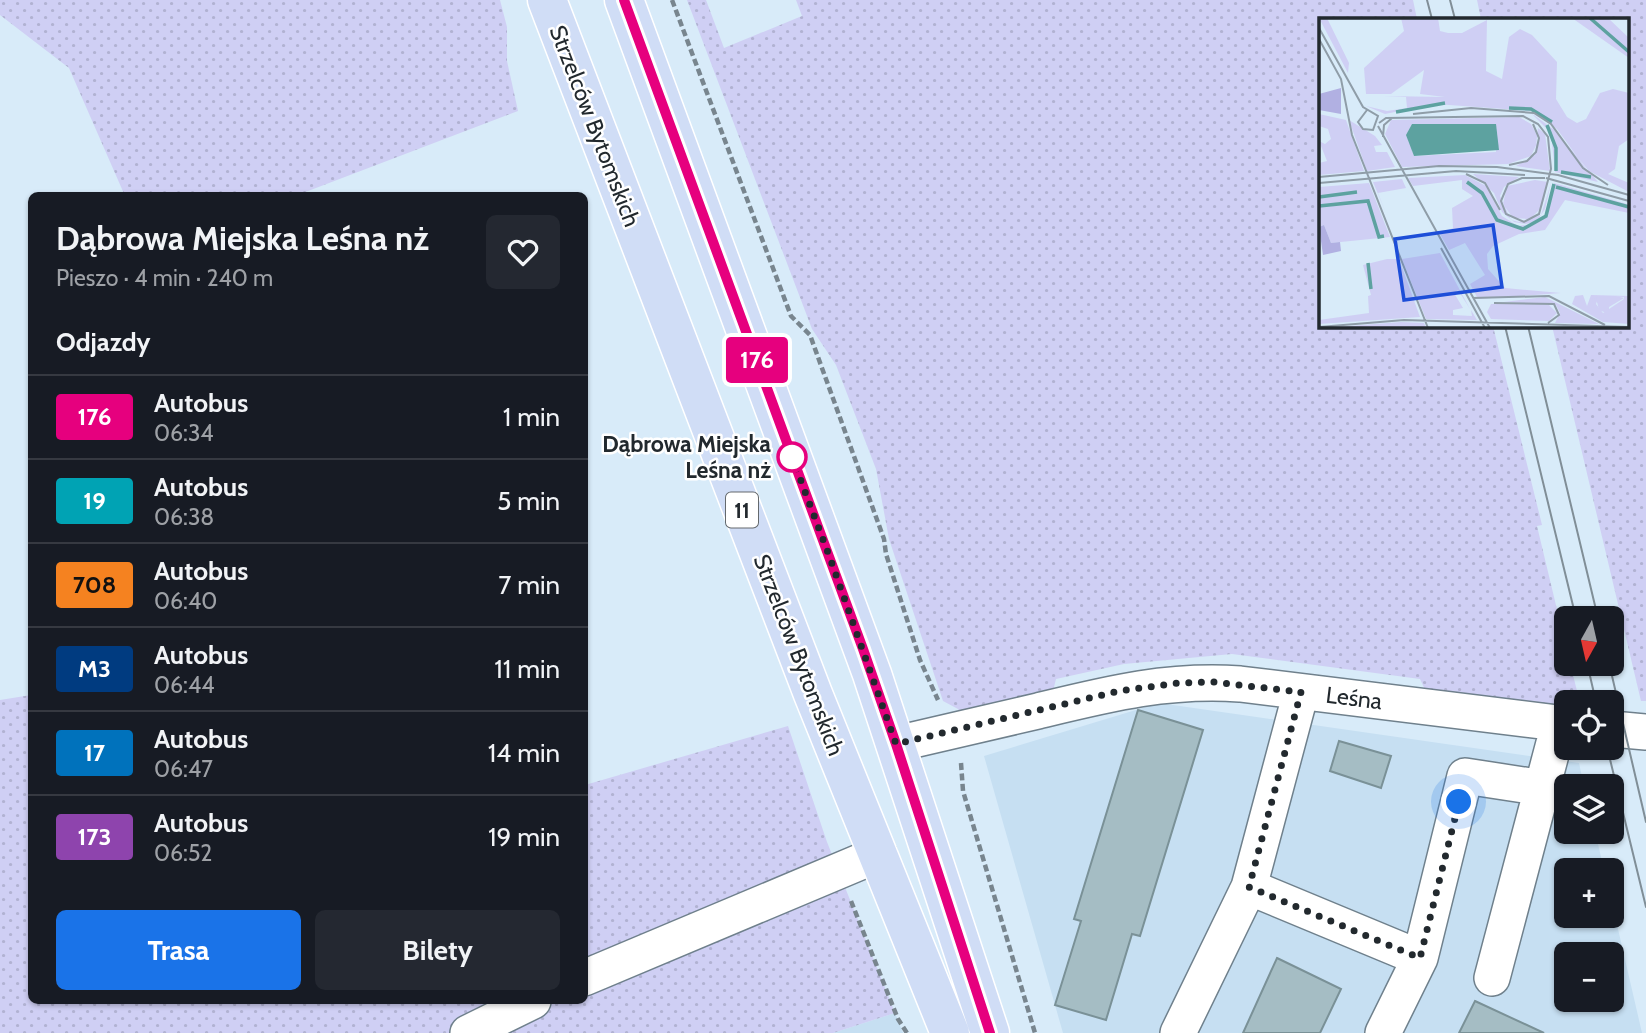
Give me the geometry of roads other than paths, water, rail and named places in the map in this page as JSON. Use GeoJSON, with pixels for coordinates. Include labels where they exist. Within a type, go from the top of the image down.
{"type":"FeatureCollection","features":[{"type":"Feature","properties":{"kind":"main road","name":"Strzelców Bytomskich"},"geometry":{"type":"LineString","coordinates":[[547,0],[943,1028]]}},
{"type":"Feature","properties":{"kind":"main road"},"geometry":{"type":"LineString","coordinates":[[624,0],[826,545],[896,744],[990,1033]]}},
{"type":"Feature","properties":{"kind":"street","name":"Leśna"},"geometry":{"type":"LineString","coordinates":[[896,744],[1119,691],[1178,683],[1213,682],[1554,723]]}},
{"type":"Feature","properties":{"kind":"street"},"geometry":{"type":"LineString","coordinates":[[1178,1033],[1249,887],[1301,692]]}},
{"type":"Feature","properties":{"kind":"street"},"geometry":{"type":"LineString","coordinates":[[1624,730],[1646,732]]}},
{"type":"Feature","properties":{"kind":"street"},"geometry":{"type":"LineString","coordinates":[[1492,978],[1554,751]]}},
{"type":"Feature","properties":{"kind":"street"},"geometry":{"type":"LineString","coordinates":[[1383,1033],[1420,958],[1465,776],[1542,788]]}},
{"type":"Feature","properties":{"kind":"street"},"geometry":{"type":"LineString","coordinates":[[588,976],[878,854]]}},
{"type":"Feature","properties":{"kind":"street"},"geometry":{"type":"LineString","coordinates":[[1249,887],[1420,958]]}},
{"type":"Feature","properties":{"kind":"street"},"geometry":{"type":"LineString","coordinates":[[468,1033],[527,1004]]}},
{"type":"Feature","properties":{"kind":"tram line"},"geometry":{"type":"LineString","coordinates":[[1427,0],[1432,18]]}},
{"type":"Feature","properties":{"kind":"tram line"},"geometry":{"type":"LineString","coordinates":[[1450,0],[1455,18]]}},
{"type":"Feature","properties":{"kind":"tram line"},"geometry":{"type":"LineString","coordinates":[[1505,327],[1573,606]]}},
{"type":"Feature","properties":{"kind":"tram line"},"geometry":{"type":"LineString","coordinates":[[1528,327],[1595,606]]}},
{"type":"Feature","properties":{"kind":"tram line"},"geometry":{"type":"LineString","coordinates":[[1590,676],[1593,690]]}},
{"type":"Feature","properties":{"kind":"tram line"},"geometry":{"type":"LineString","coordinates":[[1612,676],[1646,822]]}},
{"type":"Feature","properties":{"kind":"tram line"},"geometry":{"type":"LineString","coordinates":[[1610,760],[1646,907]]}},
{"type":"Feature","properties":{"kind":"place","name":"Dąbrowa Miejska Leśna nż"},"geometry":{"type":"Point","coordinates":[792,457]}}]}
